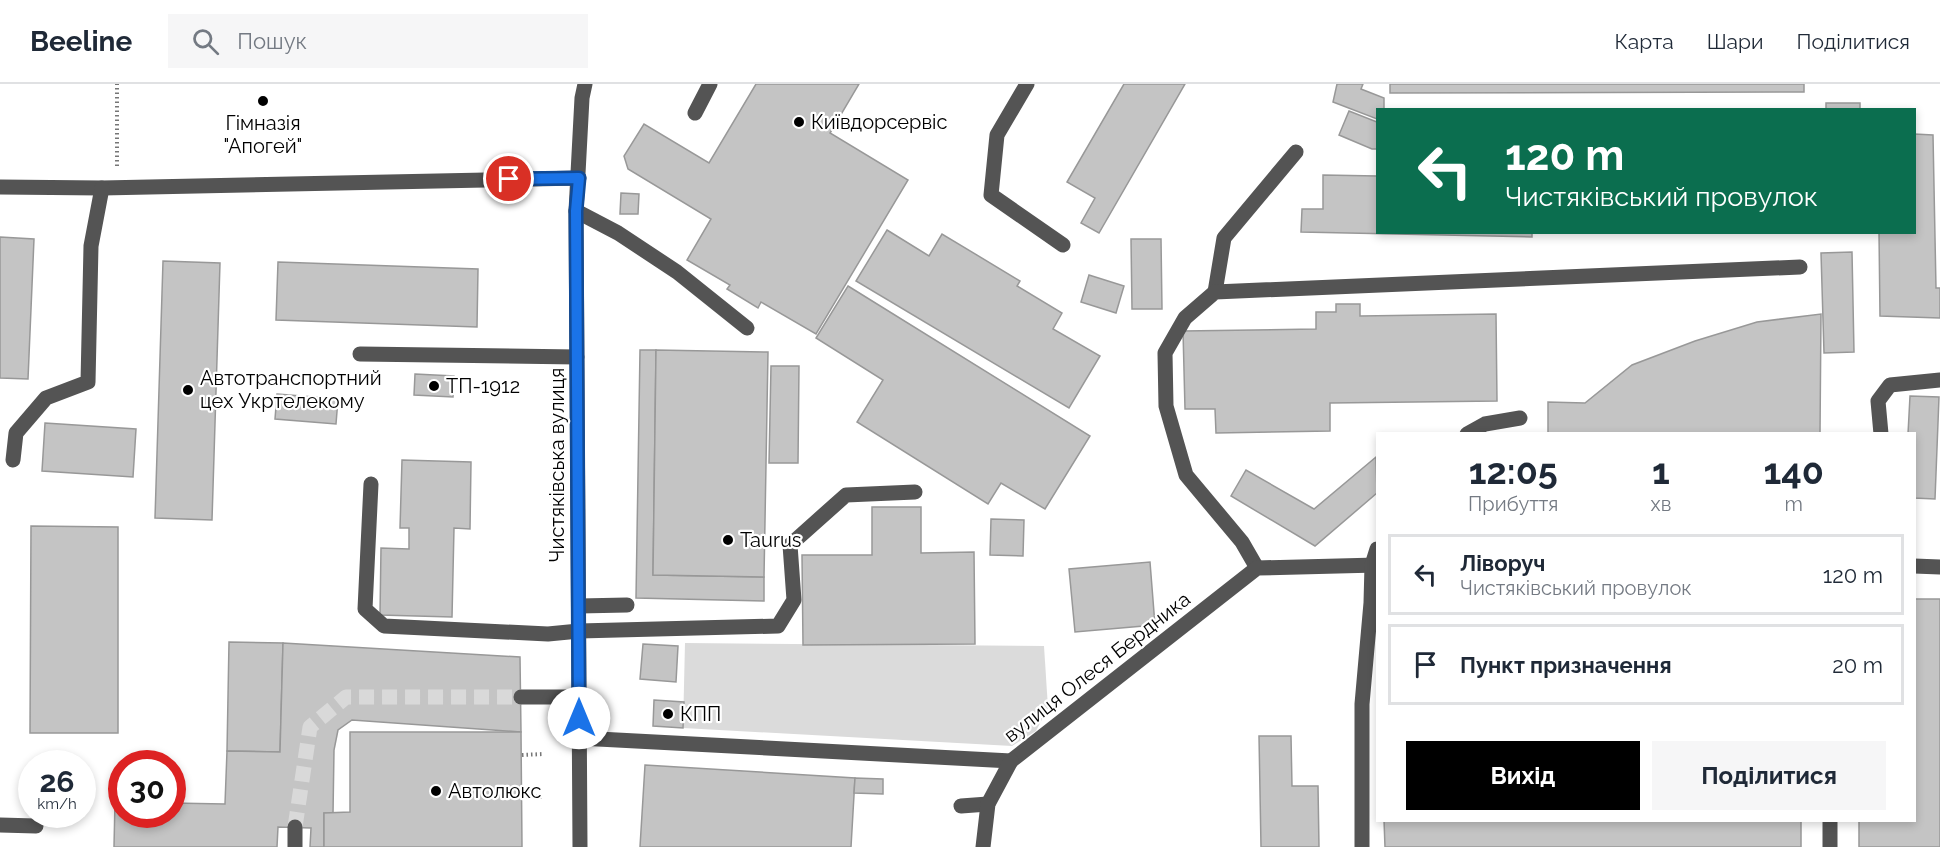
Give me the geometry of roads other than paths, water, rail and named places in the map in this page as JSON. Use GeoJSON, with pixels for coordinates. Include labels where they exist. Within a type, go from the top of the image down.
{"type":"FeatureCollection","features":[{"type":"Feature","properties":{"kind":"street","name":"Чистяківська вулиця"},"geometry":{"type":"LineString","coordinates":[[580,847],[576,211],[582,98],[585,84]]}},
{"type":"Feature","properties":{"kind":"street"},"geometry":{"type":"LineString","coordinates":[[695,113],[710,84]]}},
{"type":"Feature","properties":{"kind":"street"},"geometry":{"type":"LineString","coordinates":[[1027,84],[997,135],[991,195],[1063,245]]}},
{"type":"Feature","properties":{"kind":"street"},"geometry":{"type":"LineString","coordinates":[[1215,292],[1224,238],[1296,152]]}},
{"type":"Feature","properties":{"kind":"street"},"geometry":{"type":"LineString","coordinates":[[0,187],[109,188],[579,178]]}},
{"type":"Feature","properties":{"kind":"street"},"geometry":{"type":"LineString","coordinates":[[13,460],[16,433],[46,398],[88,382],[91,246],[109,188]]}},
{"type":"Feature","properties":{"kind":"street"},"geometry":{"type":"LineString","coordinates":[[576,211],[618,233],[677,272],[747,328]]}},
{"type":"Feature","properties":{"kind":"street"},"geometry":{"type":"LineString","coordinates":[[1362,847],[1362,704],[1375,565],[1257,568],[1242,542],[1186,475],[1166,406],[1165,353],[1185,318],[1215,292],[1800,267]]}},
{"type":"Feature","properties":{"kind":"street"},"geometry":{"type":"LineString","coordinates":[[360,354],[577,357]]}},
{"type":"Feature","properties":{"kind":"street"},"geometry":{"type":"LineString","coordinates":[[1881,432],[1878,401],[1890,385],[1940,380]]}},
{"type":"Feature","properties":{"kind":"street"},"geometry":{"type":"LineString","coordinates":[[1471,432],[1485,424],[1520,418]]}},
{"type":"Feature","properties":{"kind":"street"},"geometry":{"type":"LineString","coordinates":[[371,484],[365,609],[384,626],[548,634],[579,631],[778,626],[794,600],[790,545],[846,495],[915,492]]}},
{"type":"Feature","properties":{"kind":"street"},"geometry":{"type":"LineString","coordinates":[[1916,566],[1940,567]]}},
{"type":"Feature","properties":{"kind":"street","name":"вулиця Олеся Бердника"},"geometry":{"type":"LineString","coordinates":[[579,738],[1011,761],[1257,568]]}},
{"type":"Feature","properties":{"kind":"street"},"geometry":{"type":"LineString","coordinates":[[579,606],[627,605]]}},
{"type":"Feature","properties":{"kind":"street"},"geometry":{"type":"LineString","coordinates":[[521,698],[579,697]]}},
{"type":"Feature","properties":{"kind":"street"},"geometry":{"type":"LineString","coordinates":[[982,847],[988,804],[1011,761]]}},
{"type":"Feature","properties":{"kind":"street"},"geometry":{"type":"LineString","coordinates":[[961,806],[988,804]]}},
{"type":"Feature","properties":{"kind":"street"},"geometry":{"type":"LineString","coordinates":[[1830,822],[1830,847]]}},
{"type":"Feature","properties":{"kind":"street"},"geometry":{"type":"LineString","coordinates":[[0,825],[18,826]]}},
{"type":"Feature","properties":{"kind":"street"},"geometry":{"type":"LineString","coordinates":[[295,827],[295,847]]}},
{"type":"Feature","properties":{"kind":"tunnel"},"geometry":{"type":"LineString","coordinates":[[295,827],[310,727],[346,697],[521,697]]}},
{"type":"Feature","properties":{"kind":"place","name":"Гімназія \"Апогей\""},"geometry":{"type":"Point","coordinates":[263,101]}},
{"type":"Feature","properties":{"kind":"place","name":"Київдорсервіс"},"geometry":{"type":"Point","coordinates":[799,122]}},
{"type":"Feature","properties":{"kind":"place","name":"ТП-1912"},"geometry":{"type":"Point","coordinates":[434,386]}},
{"type":"Feature","properties":{"kind":"place","name":"Автотранспортний цех Укртелекому"},"geometry":{"type":"Point","coordinates":[188,390]}},
{"type":"Feature","properties":{"kind":"place","name":"Taurus"},"geometry":{"type":"Point","coordinates":[728,540]}},
{"type":"Feature","properties":{"kind":"place","name":"КПП"},"geometry":{"type":"Point","coordinates":[668,714]}},
{"type":"Feature","properties":{"kind":"place","name":"Автолюкс"},"geometry":{"type":"Point","coordinates":[436,791]}}]}
